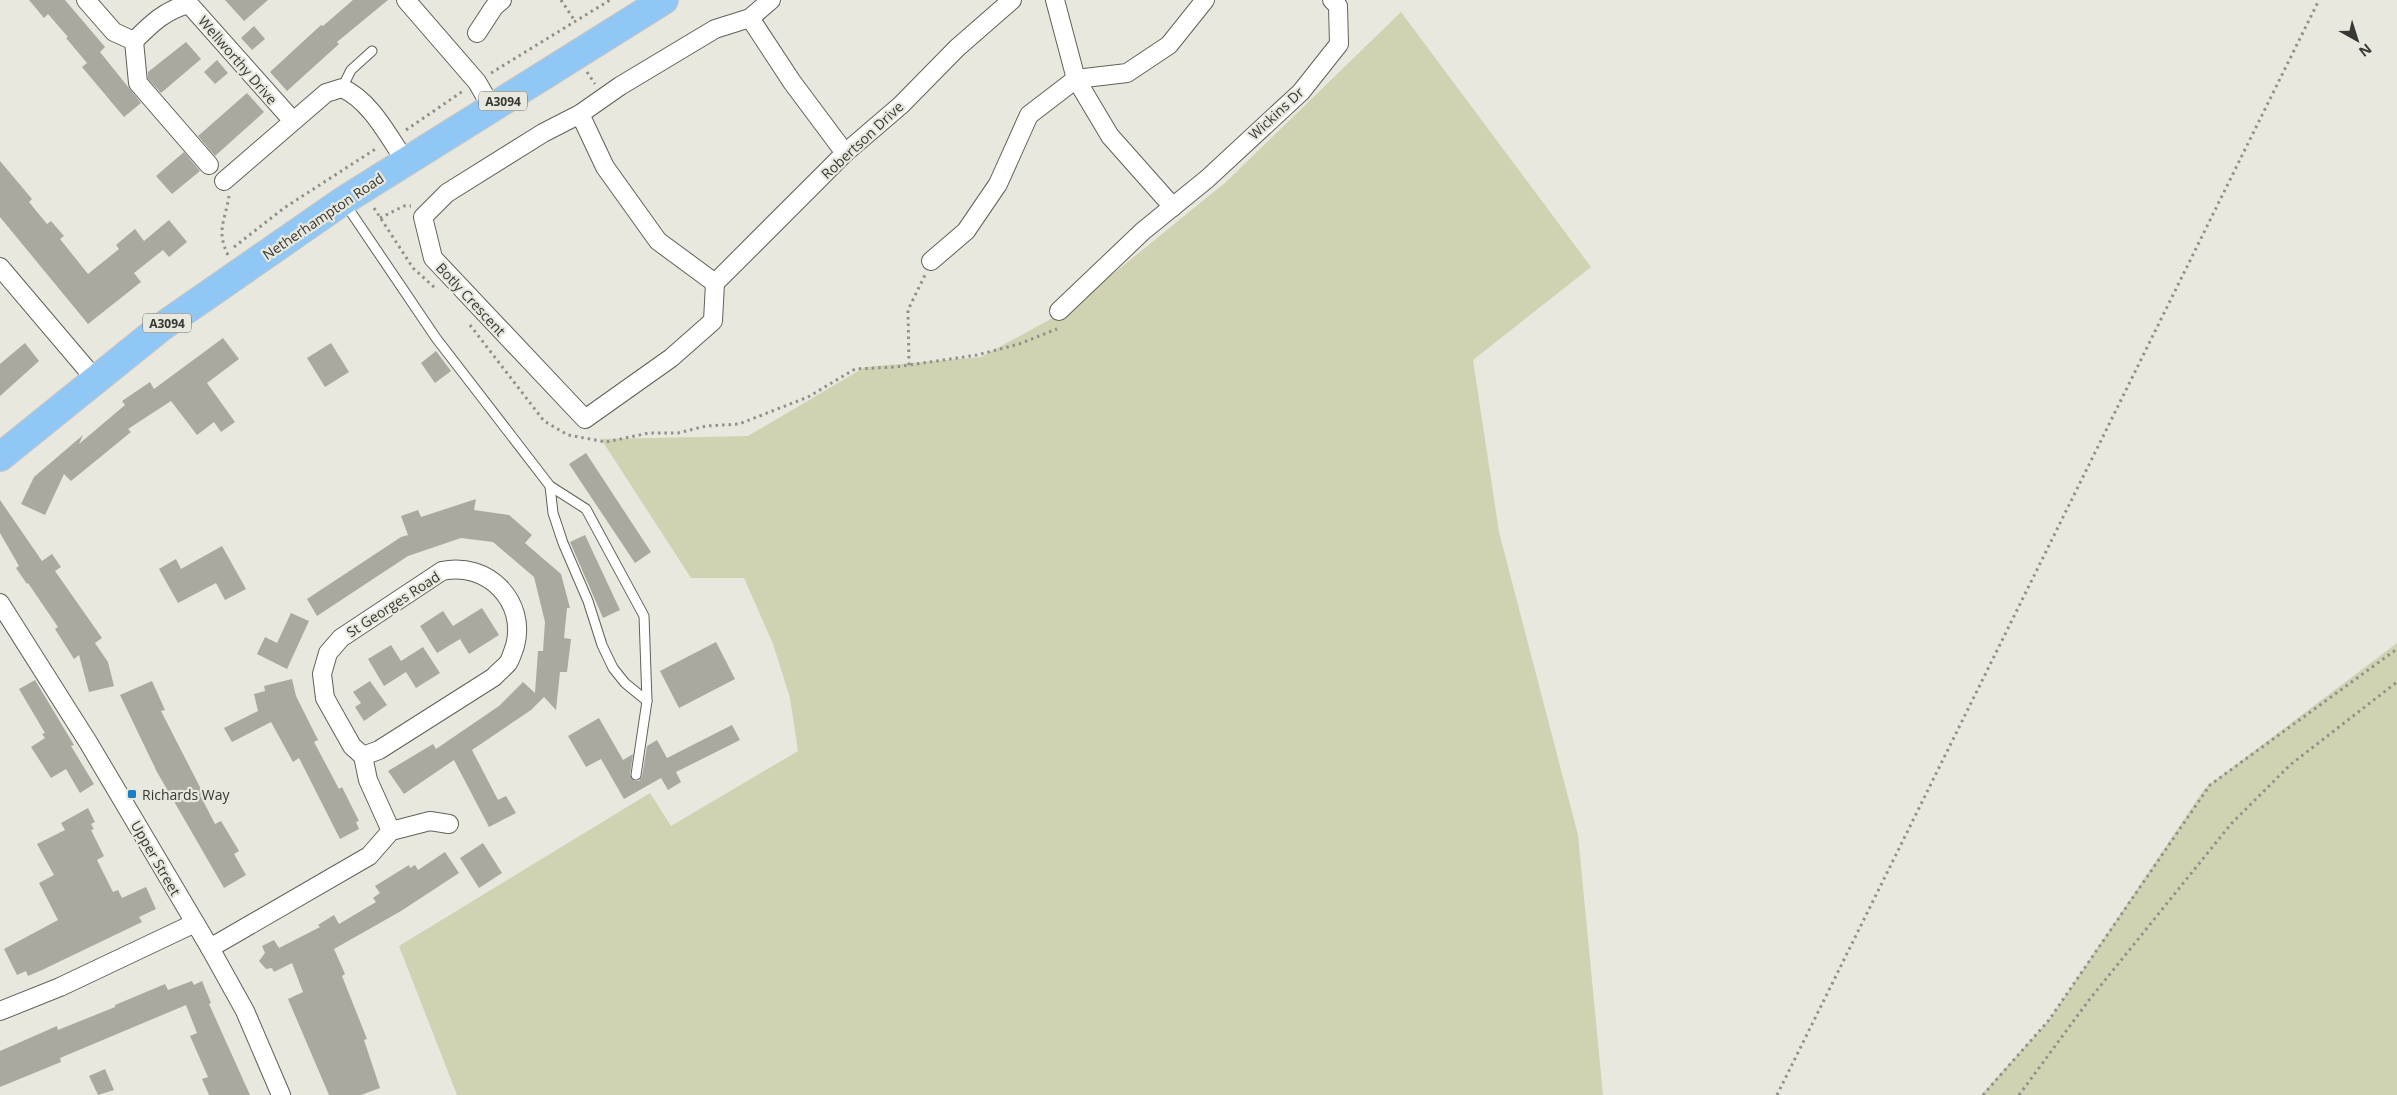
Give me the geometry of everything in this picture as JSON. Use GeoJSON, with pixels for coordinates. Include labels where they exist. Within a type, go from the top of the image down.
{"type":"FeatureCollection","features":[{"type":"Feature","properties":{"kind":"main road","name":"Netherhampton Road"},"geometry":{"type":"LineString","coordinates":[[0,457],[160,328],[342,200],[664,0]]}},
{"type":"Feature","properties":{"kind":"street"},"geometry":{"type":"LineString","coordinates":[[86,0],[114,32],[134,41],[138,83],[209,165]]}},
{"type":"Feature","properties":{"kind":"street"},"geometry":{"type":"LineString","coordinates":[[406,0],[477,82],[492,108]]}},
{"type":"Feature","properties":{"kind":"street"},"geometry":{"type":"LineString","coordinates":[[477,33],[494,7],[502,0]]}},
{"type":"Feature","properties":{"kind":"street"},"geometry":{"type":"LineString","coordinates":[[772,0],[750,18],[792,82],[845,153]]}},
{"type":"Feature","properties":{"kind":"street","name":"Robertson Drive"},"geometry":{"type":"LineString","coordinates":[[715,283],[845,153],[900,105],[957,48],[1012,0]]}},
{"type":"Feature","properties":{"kind":"street"},"geometry":{"type":"LineString","coordinates":[[1055,0],[1076,79],[1110,136],[1173,207]]}},
{"type":"Feature","properties":{"kind":"street"},"geometry":{"type":"LineString","coordinates":[[932,261],[966,231],[993,192],[1029,115],[1076,79],[1127,73],[1168,45],[1205,0]]}},
{"type":"Feature","properties":{"kind":"street","name":"Wickins Dr"},"geometry":{"type":"LineString","coordinates":[[1059,311],[1143,232],[1207,179],[1301,92],[1339,44],[1338,6],[1332,0]]}},
{"type":"Feature","properties":{"kind":"street","name":"Wellworthy Drive"},"geometry":{"type":"LineString","coordinates":[[134,41],[155,20],[173,8],[190,2],[293,121]]}},
{"type":"Feature","properties":{"kind":"street","name":"Botly Crescent"},"geometry":{"type":"LineString","coordinates":[[715,283],[713,321],[671,358],[585,419],[433,258],[423,217],[447,193],[544,133],[580,114],[715,29],[750,18]]}},
{"type":"Feature","properties":{"kind":"street"},"geometry":{"type":"LineString","coordinates":[[224,181],[326,92],[342,88],[353,93],[368,107],[406,162]]}},
{"type":"Feature","properties":{"kind":"street"},"geometry":{"type":"LineString","coordinates":[[580,114],[605,167],[658,241],[715,283]]}},
{"type":"Feature","properties":{"kind":"street"},"geometry":{"type":"LineString","coordinates":[[0,267],[95,379]]}},
{"type":"Feature","properties":{"kind":"street","name":"St Georges Road"},"geometry":{"type":"LineString","coordinates":[[363,756],[379,750],[494,677],[508,663],[517,638],[518,624],[514,608],[506,594],[495,581],[466,570],[442,571],[341,638],[328,653],[322,674],[325,698],[352,746],[363,756],[368,780],[391,831]]}},
{"type":"Feature","properties":{"kind":"street","name":"Upper Street"},"geometry":{"type":"LineString","coordinates":[[0,604],[88,742],[210,948],[245,1010],[281,1095]]}},
{"type":"Feature","properties":{"kind":"street"},"geometry":{"type":"LineString","coordinates":[[210,948],[369,856],[391,831],[430,821],[448,824]]}},
{"type":"Feature","properties":{"kind":"street"},"geometry":{"type":"LineString","coordinates":[[0,1011],[60,988],[194,923]]}},
{"type":"Feature","properties":{"kind":"lane"},"geometry":{"type":"LineString","coordinates":[[342,88],[351,70],[372,51]]}},
{"type":"Feature","properties":{"kind":"lane"},"geometry":{"type":"LineString","coordinates":[[342,200],[436,338],[550,486],[586,510],[644,616],[647,701],[636,774]]}},
{"type":"Feature","properties":{"kind":"lane"},"geometry":{"type":"LineString","coordinates":[[550,486],[554,514],[563,543],[588,601],[602,645],[612,668],[625,683],[647,701]]}},
{"type":"Feature","properties":{"kind":"path"},"geometry":{"type":"LineString","coordinates":[[561,0],[575,21]]}},
{"type":"Feature","properties":{"kind":"path"},"geometry":{"type":"LineString","coordinates":[[1777,1095],[2319,0]]}},
{"type":"Feature","properties":{"kind":"path"},"geometry":{"type":"LineString","coordinates":[[576,55],[604,98]]}},
{"type":"Feature","properties":{"kind":"path"},"geometry":{"type":"LineString","coordinates":[[224,181],[229,195],[221,229],[222,240],[238,273]]}},
{"type":"Feature","properties":{"kind":"path"},"geometry":{"type":"LineString","coordinates":[[909,365],[908,310],[932,261]]}},
{"type":"Feature","properties":{"kind":"path"},"geometry":{"type":"LineString","coordinates":[[1983,1095],[2049,1020],[2210,785],[2397,649]]}},
{"type":"Feature","properties":{"kind":"path"},"geometry":{"type":"LineString","coordinates":[[2019,1095],[2089,1000],[2232,824],[2290,765],[2397,682]]}},
{"type":"Feature","properties":{"kind":"green space"},"geometry":{"type":"Polygon","coordinates":[[[1401,12],[1591,267],[1473,360],[1499,532],[1578,835],[1603,1095],[457,1095],[399,946],[650,793],[671,826],[798,751],[790,698],[773,644],[744,578],[691,578],[601,439],[748,436],[865,367],[981,357],[1071,308],[1226,182],[1401,12]]]}},
{"type":"Feature","properties":{"kind":"green space"},"geometry":{"type":"Polygon","coordinates":[[[2397,643],[2397,1095],[1981,1095],[2049,1020],[2205,788],[2397,643]]]}},
{"type":"Feature","properties":{"kind":"building"},"geometry":{"type":"Polygon","coordinates":[[[29,0],[65,0],[105,47],[100,52],[141,103],[124,117],[82,67],[87,63],[66,38],[68,37],[48,14],[44,18],[29,0]]]}},
{"type":"Feature","properties":{"kind":"building"},"geometry":{"type":"Polygon","coordinates":[[[225,0],[268,0],[244,21],[225,0]]]}},
{"type":"Feature","properties":{"kind":"building"},"geometry":{"type":"Polygon","coordinates":[[[353,0],[388,0],[337,42],[339,44],[287,91],[270,72],[321,25],[323,26],[353,0]]]}},
{"type":"Feature","properties":{"kind":"building"},"geometry":{"type":"Polygon","coordinates":[[[254,26],[265,39],[252,50],[241,38],[254,26]]]}},
{"type":"Feature","properties":{"kind":"building"},"geometry":{"type":"Polygon","coordinates":[[[186,42],[201,59],[161,93],[148,79],[148,72],[186,42]]]}},
{"type":"Feature","properties":{"kind":"building"},"geometry":{"type":"Polygon","coordinates":[[[217,60],[228,73],[215,84],[204,72],[217,60]]]}},
{"type":"Feature","properties":{"kind":"building"},"geometry":{"type":"Polygon","coordinates":[[[247,93],[264,112],[215,156],[198,136],[247,93]]]}},
{"type":"Feature","properties":{"kind":"building"},"geometry":{"type":"Polygon","coordinates":[[[184,152],[200,171],[172,194],[156,176],[184,152]]]}},
{"type":"Feature","properties":{"kind":"building"},"geometry":{"type":"Polygon","coordinates":[[[0,161],[32,199],[29,202],[47,224],[51,221],[64,236],[60,239],[88,274],[119,249],[116,245],[135,229],[144,241],[169,220],[187,242],[169,257],[163,250],[134,273],[141,282],[88,324],[0,217],[0,161]]]}},
{"type":"Feature","properties":{"kind":"building"},"geometry":{"type":"Polygon","coordinates":[[[223,338],[239,359],[207,383],[235,422],[221,432],[214,422],[197,435],[171,401],[128,429],[131,432],[71,481],[64,474],[45,515],[21,504],[34,477],[83,435],[79,444],[125,405],[122,401],[150,382],[154,389],[223,338]]]}},
{"type":"Feature","properties":{"kind":"building"},"geometry":{"type":"Polygon","coordinates":[[[25,343],[39,361],[0,396],[0,364],[25,343]]]}},
{"type":"Feature","properties":{"kind":"building"},"geometry":{"type":"Polygon","coordinates":[[[331,343],[349,372],[325,387],[307,358],[331,343]]]}},
{"type":"Feature","properties":{"kind":"building"},"geometry":{"type":"Polygon","coordinates":[[[436,351],[451,371],[435,383],[421,363],[436,351]]]}},
{"type":"Feature","properties":{"kind":"building"},"geometry":{"type":"Polygon","coordinates":[[[586,453],[651,552],[635,563],[569,464],[586,453]]]}},
{"type":"Feature","properties":{"kind":"building"},"geometry":{"type":"Polygon","coordinates":[[[476,499],[474,510],[509,515],[532,535],[525,543],[561,574],[570,608],[567,608],[564,638],[571,639],[567,672],[560,672],[556,710],[544,697],[531,710],[472,750],[498,800],[506,796],[516,813],[489,827],[454,760],[404,794],[388,771],[433,744],[436,749],[499,706],[523,682],[535,693],[538,651],[543,651],[545,622],[534,577],[493,542],[461,538],[408,556],[317,616],[307,599],[401,537],[408,535],[401,516],[418,510],[421,517],[476,499]]]}},
{"type":"Feature","properties":{"kind":"building"},"geometry":{"type":"Polygon","coordinates":[[[0,500],[42,561],[52,554],[61,567],[55,571],[102,638],[95,643],[108,662],[114,686],[89,692],[79,655],[74,659],[55,629],[58,627],[16,568],[19,566],[0,533],[0,500]]]}},
{"type":"Feature","properties":{"kind":"building"},"geometry":{"type":"Polygon","coordinates":[[[585,535],[620,610],[603,618],[570,542],[585,535]]]}},
{"type":"Feature","properties":{"kind":"building"},"geometry":{"type":"Polygon","coordinates":[[[222,546],[246,589],[225,600],[216,583],[178,603],[159,569],[176,559],[181,569],[222,546]]]}},
{"type":"Feature","properties":{"kind":"building"},"geometry":{"type":"Polygon","coordinates":[[[482,608],[499,635],[469,654],[460,639],[437,653],[420,626],[443,611],[453,626],[482,608]]]}},
{"type":"Feature","properties":{"kind":"building"},"geometry":{"type":"Polygon","coordinates":[[[291,613],[309,621],[287,669],[257,654],[265,637],[277,643],[291,613]]]}},
{"type":"Feature","properties":{"kind":"building"},"geometry":{"type":"Polygon","coordinates":[[[716,642],[735,679],[679,708],[660,671],[716,642]]]}},
{"type":"Feature","properties":{"kind":"building"},"geometry":{"type":"Polygon","coordinates":[[[391,645],[401,661],[423,647],[440,673],[416,688],[406,672],[384,686],[368,659],[391,645]]]}},
{"type":"Feature","properties":{"kind":"building"},"geometry":{"type":"Polygon","coordinates":[[[292,679],[296,696],[318,740],[314,742],[339,789],[342,787],[359,821],[356,822],[359,829],[340,839],[299,758],[293,762],[271,722],[232,742],[224,728],[258,711],[254,694],[265,691],[264,686],[292,679]]]}},
{"type":"Feature","properties":{"kind":"building"},"geometry":{"type":"Polygon","coordinates":[[[35,680],[74,745],[71,746],[94,784],[80,793],[66,769],[51,778],[31,747],[45,738],[42,734],[45,733],[19,689],[35,680]]]}},
{"type":"Feature","properties":{"kind":"building"},"geometry":{"type":"Polygon","coordinates":[[[152,681],[165,710],[161,711],[203,793],[200,795],[215,824],[221,821],[239,851],[234,854],[246,875],[224,888],[157,772],[120,695],[152,681]]]}},
{"type":"Feature","properties":{"kind":"building"},"geometry":{"type":"Polygon","coordinates":[[[370,681],[387,705],[364,721],[355,707],[361,703],[353,692],[370,681]]]}},
{"type":"Feature","properties":{"kind":"building"},"geometry":{"type":"Polygon","coordinates":[[[599,718],[623,760],[633,754],[630,775],[635,781],[639,781],[642,776],[647,746],[657,740],[667,758],[732,725],[740,740],[676,772],[681,782],[668,790],[661,778],[624,799],[601,759],[586,767],[568,736],[599,718]]]}},
{"type":"Feature","properties":{"kind":"building"},"geometry":{"type":"Polygon","coordinates":[[[88,808],[95,822],[91,824],[94,829],[91,830],[104,856],[97,860],[113,892],[118,890],[122,898],[146,887],[156,909],[139,917],[142,922],[42,970],[28,976],[26,971],[17,975],[4,949],[58,920],[39,883],[54,875],[37,844],[65,830],[61,823],[88,808]]]}},
{"type":"Feature","properties":{"kind":"building"},"geometry":{"type":"Polygon","coordinates":[[[483,843],[502,873],[479,888],[460,858],[483,843]]]}},
{"type":"Feature","properties":{"kind":"building"},"geometry":{"type":"Polygon","coordinates":[[[445,852],[459,873],[401,911],[334,949],[345,974],[342,976],[367,1039],[364,1040],[380,1088],[361,1095],[329,1095],[288,999],[303,992],[292,963],[274,972],[272,968],[266,969],[259,961],[265,953],[262,946],[274,940],[279,948],[320,927],[318,925],[334,915],[339,924],[376,902],[373,898],[380,893],[375,886],[409,865],[410,868],[415,865],[418,870],[445,852]]]}},
{"type":"Feature","properties":{"kind":"building"},"geometry":{"type":"Polygon","coordinates":[[[192,981],[194,985],[202,981],[211,1003],[209,1004],[250,1095],[209,1095],[202,1079],[208,1077],[190,1036],[197,1033],[186,1005],[60,1058],[61,1062],[0,1087],[0,1051],[57,1026],[58,1030],[115,1007],[115,1005],[165,984],[168,990],[192,981]]]}},
{"type":"Feature","properties":{"kind":"building"},"geometry":{"type":"Polygon","coordinates":[[[105,1069],[114,1090],[98,1095],[89,1076],[105,1069]]]}},
{"type":"Feature","properties":{"kind":"place","name":"Richards Way"},"geometry":{"type":"Point","coordinates":[132,794]}}]}
